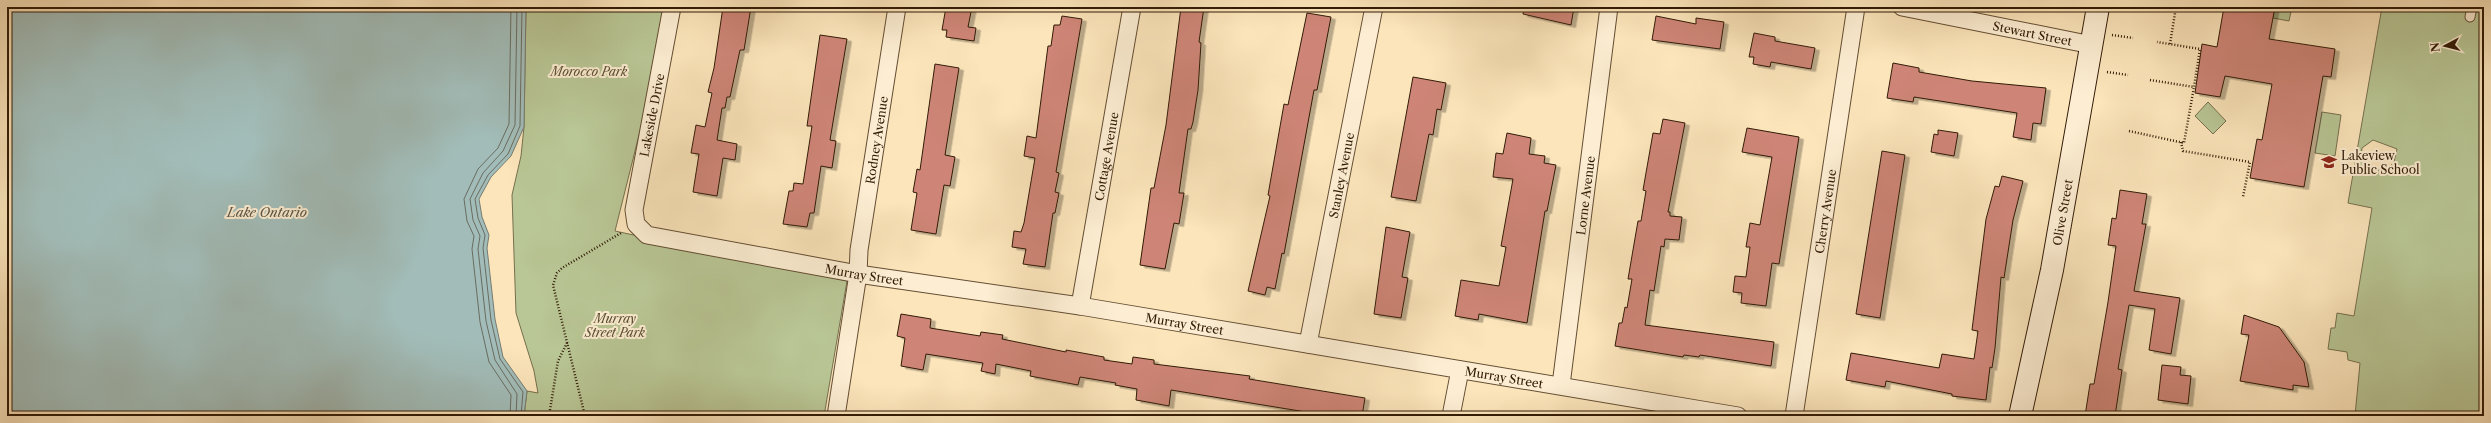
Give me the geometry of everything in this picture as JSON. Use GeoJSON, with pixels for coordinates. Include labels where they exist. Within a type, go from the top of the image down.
{"type":"FeatureCollection","features":[{"type":"Feature","properties":{"kind":"street","name":"Lakeside Drive"},"geometry":{"type":"LineString","coordinates":[[636,224],[634,210],[672,7]]}},
{"type":"Feature","properties":{"kind":"street","name":"Rodney Avenue"},"geometry":{"type":"LineString","coordinates":[[858,274],[859,250],[897,7]]}},
{"type":"Feature","properties":{"kind":"street","name":"Cottage Avenue"},"geometry":{"type":"LineString","coordinates":[[1080,306],[1132,7]]}},
{"type":"Feature","properties":{"kind":"street","name":"Stanley Avenue"},"geometry":{"type":"LineString","coordinates":[[1308,344],[1374,7]]}},
{"type":"Feature","properties":{"kind":"street","name":"Lorne Avenue"},"geometry":{"type":"LineString","coordinates":[[1561,385],[1609,7]]}},
{"type":"Feature","properties":{"kind":"street","name":"Cherry Avenue"},"geometry":{"type":"LineString","coordinates":[[1794,416],[1856,7]]}},
{"type":"Feature","properties":{"kind":"street","name":"Stewart Street"},"geometry":{"type":"LineString","coordinates":[[1902,7],[2099,40]]}},
{"type":"Feature","properties":{"kind":"street","name":"Olive Street"},"geometry":{"type":"LineString","coordinates":[[2020,416],[2052,270],[2099,40],[2098,7]]}},
{"type":"Feature","properties":{"kind":"street","name":"Murray Street"},"geometry":{"type":"LineString","coordinates":[[636,224],[647,235],[858,274],[1080,306],[1460,370],[1561,385],[1738,416]]}},
{"type":"Feature","properties":{"kind":"street"},"geometry":{"type":"LineString","coordinates":[[836,416],[858,274]]}},
{"type":"Feature","properties":{"kind":"street"},"geometry":{"type":"LineString","coordinates":[[1451,416],[1460,370]]}},
{"type":"Feature","properties":{"kind":"lane"},"geometry":{"type":"LineString","coordinates":[[2470,17],[2472,7]]}},
{"type":"Feature","properties":{"kind":"path"},"geometry":{"type":"LineString","coordinates":[[2170,44],[2176,7]]}},
{"type":"Feature","properties":{"kind":"path"},"geometry":{"type":"LineString","coordinates":[[2099,40],[2133,38]]}},
{"type":"Feature","properties":{"kind":"path"},"geometry":{"type":"LineString","coordinates":[[2129,131],[2184,143],[2200,49],[2157,42]]}},
{"type":"Feature","properties":{"kind":"path"},"geometry":{"type":"LineString","coordinates":[[2102,71],[2128,75]]}},
{"type":"Feature","properties":{"kind":"path"},"geometry":{"type":"LineString","coordinates":[[2150,80],[2194,87]]}},
{"type":"Feature","properties":{"kind":"path"},"geometry":{"type":"LineString","coordinates":[[2180,142],[2183,151],[2250,162],[2243,197]]}},
{"type":"Feature","properties":{"kind":"path"},"geometry":{"type":"LineString","coordinates":[[585,416],[553,285],[557,273],[636,224]]}},
{"type":"Feature","properties":{"kind":"path"},"geometry":{"type":"LineString","coordinates":[[549,416],[558,361],[568,342]]}},
{"type":"Feature","properties":{"kind":"green space","name":"Murray Street Park"},"geometry":{"type":"Polygon","coordinates":[[[526,7],[671,7],[615,231],[847,281],[824,416],[524,416],[527,391],[538,393],[534,371],[516,313],[512,195],[521,156],[524,127],[526,7]]]}},
{"type":"Feature","properties":{"kind":"green space"},"geometry":{"type":"Polygon","coordinates":[[[2275,7],[2292,7],[2289,21],[2273,18],[2275,7]]]}},
{"type":"Feature","properties":{"kind":"green space"},"geometry":{"type":"Polygon","coordinates":[[[2382,7],[2484,7],[2484,416],[2355,416],[2360,363],[2348,360],[2347,352],[2328,349],[2331,328],[2335,328],[2337,313],[2354,316],[2372,208],[2348,203],[2382,7]],[[2373,140],[2362,148],[2361,158],[2376,170],[2387,170],[2394,162],[2397,149],[2373,140]]]}},
{"type":"Feature","properties":{"kind":"green space"},"geometry":{"type":"Polygon","coordinates":[[[2208,102],[2226,121],[2213,134],[2195,116],[2208,102]]]}},
{"type":"Feature","properties":{"kind":"green space"},"geometry":{"type":"Polygon","coordinates":[[[2322,112],[2341,115],[2335,156],[2315,153],[2322,112]]]}},
{"type":"Feature","properties":{"kind":"water","name":"Lake Ontario"},"geometry":{"type":"Polygon","coordinates":[[[7,7],[526,7],[524,127],[511,156],[491,177],[479,199],[482,217],[489,235],[487,248],[495,319],[503,357],[527,391],[524,416],[7,416],[7,7]]]}},
{"type":"Feature","properties":{"kind":"building"},"geometry":{"type":"Polygon","coordinates":[[[723,7],[751,7],[744,50],[740,50],[730,97],[727,97],[725,108],[722,108],[717,140],[737,144],[735,160],[723,158],[717,196],[693,192],[699,154],[691,153],[696,125],[705,127],[712,93],[708,92],[714,68],[723,7]]]}},
{"type":"Feature","properties":{"kind":"building"},"geometry":{"type":"Polygon","coordinates":[[[946,7],[972,7],[968,27],[976,28],[974,41],[946,37],[947,30],[942,30],[946,7]]]}},
{"type":"Feature","properties":{"kind":"building"},"geometry":{"type":"Polygon","coordinates":[[[1181,7],[1204,7],[1199,42],[1201,43],[1198,90],[1193,122],[1191,129],[1188,129],[1179,193],[1184,193],[1179,224],[1174,223],[1165,269],[1140,265],[1151,188],[1154,188],[1166,125],[1181,7]]]}},
{"type":"Feature","properties":{"kind":"building"},"geometry":{"type":"Polygon","coordinates":[[[1524,7],[1574,7],[1571,25],[1523,14],[1524,7]]]}},
{"type":"Feature","properties":{"kind":"building"},"geometry":{"type":"Polygon","coordinates":[[[2224,7],[2275,7],[2269,39],[2335,49],[2331,77],[2323,76],[2304,187],[2250,178],[2257,139],[2262,140],[2272,84],[2225,76],[2220,97],[2195,93],[2202,44],[2217,47],[2224,7]]]}},
{"type":"Feature","properties":{"kind":"building"},"geometry":{"type":"Polygon","coordinates":[[[1307,13],[1331,17],[1317,90],[1314,90],[1284,254],[1282,253],[1275,289],[1267,287],[1265,295],[1248,291],[1270,196],[1268,195],[1284,104],[1288,105],[1307,13]]]}},
{"type":"Feature","properties":{"kind":"building"},"geometry":{"type":"Polygon","coordinates":[[[1062,16],[1082,19],[1056,172],[1059,173],[1055,192],[1059,193],[1055,213],[1053,213],[1045,267],[1023,264],[1026,249],[1012,247],[1014,231],[1021,232],[1024,223],[1035,158],[1024,156],[1027,136],[1036,138],[1048,46],[1051,46],[1054,25],[1060,25],[1062,16]]]}},
{"type":"Feature","properties":{"kind":"building"},"geometry":{"type":"Polygon","coordinates":[[[1656,16],[1696,24],[1696,18],[1724,22],[1720,49],[1652,40],[1656,16]]]}},
{"type":"Feature","properties":{"kind":"building"},"geometry":{"type":"Polygon","coordinates":[[[1754,33],[1775,37],[1775,41],[1815,48],[1811,69],[1771,62],[1770,67],[1753,64],[1754,57],[1749,57],[1754,33]]]}},
{"type":"Feature","properties":{"kind":"building"},"geometry":{"type":"Polygon","coordinates":[[[820,35],[847,39],[830,140],[836,141],[832,168],[821,166],[814,213],[810,213],[807,227],[783,224],[789,191],[793,191],[794,183],[803,184],[812,126],[807,126],[820,35]]]}},
{"type":"Feature","properties":{"kind":"building"},"geometry":{"type":"Polygon","coordinates":[[[1893,63],[1919,68],[1919,72],[1972,81],[2046,88],[2041,124],[2033,123],[2031,140],[2013,137],[2017,113],[1914,97],[1913,102],[1887,98],[1893,63]]]}},
{"type":"Feature","properties":{"kind":"building"},"geometry":{"type":"Polygon","coordinates":[[[935,64],[959,68],[945,155],[955,157],[950,186],[944,185],[936,234],[911,230],[917,193],[913,192],[917,169],[920,170],[935,64]]]}},
{"type":"Feature","properties":{"kind":"building"},"geometry":{"type":"Polygon","coordinates":[[[1413,77],[1446,83],[1441,110],[1437,109],[1433,135],[1429,134],[1416,201],[1391,197],[1413,77]]]}},
{"type":"Feature","properties":{"kind":"building"},"geometry":{"type":"Polygon","coordinates":[[[1663,119],[1685,123],[1668,212],[1670,212],[1670,216],[1682,217],[1679,240],[1665,239],[1664,247],[1661,246],[1654,291],[1650,290],[1645,325],[1774,342],[1771,366],[1700,355],[1699,357],[1684,355],[1683,357],[1615,346],[1619,323],[1622,323],[1625,307],[1627,308],[1632,279],[1628,279],[1638,221],[1641,221],[1646,191],[1643,190],[1653,133],[1660,134],[1663,119]]]}},
{"type":"Feature","properties":{"kind":"building"},"geometry":{"type":"Polygon","coordinates":[[[1747,128],[1799,137],[1779,264],[1772,263],[1766,306],[1741,303],[1742,293],[1733,292],[1735,276],[1746,277],[1750,247],[1746,247],[1750,223],[1760,225],[1772,157],[1742,152],[1747,128]]]}},
{"type":"Feature","properties":{"kind":"building"},"geometry":{"type":"Polygon","coordinates":[[[1938,130],[1958,133],[1954,156],[1931,152],[1934,134],[1938,135],[1938,130]]]}},
{"type":"Feature","properties":{"kind":"building"},"geometry":{"type":"Polygon","coordinates":[[[1507,133],[1531,138],[1529,154],[1545,156],[1544,163],[1556,165],[1547,211],[1545,211],[1527,323],[1479,314],[1478,320],[1455,316],[1461,280],[1499,286],[1506,247],[1501,246],[1513,179],[1493,177],[1496,153],[1503,154],[1507,133]]]}},
{"type":"Feature","properties":{"kind":"building"},"geometry":{"type":"Polygon","coordinates":[[[1882,151],[1905,155],[1880,318],[1856,314],[1882,151]]]}},
{"type":"Feature","properties":{"kind":"building"},"geometry":{"type":"Polygon","coordinates":[[[2002,176],[2023,181],[2013,220],[2004,278],[2001,277],[1995,348],[1992,368],[1990,367],[1986,400],[1952,396],[1952,394],[1886,381],[1885,387],[1846,380],[1851,353],[1939,368],[1942,354],[1974,359],[1978,331],[1972,330],[1986,219],[1995,186],[1999,187],[2002,176]]]}},
{"type":"Feature","properties":{"kind":"building"},"geometry":{"type":"Polygon","coordinates":[[[2120,190],[2147,194],[2142,224],[2146,224],[2134,291],[2180,298],[2171,354],[2149,350],[2155,309],[2129,305],[2118,369],[2122,370],[2115,416],[2085,416],[2090,384],[2094,384],[2108,302],[2116,246],[2108,245],[2112,218],[2116,219],[2120,190]]]}},
{"type":"Feature","properties":{"kind":"building"},"geometry":{"type":"Polygon","coordinates":[[[1386,227],[1410,232],[1402,277],[1408,278],[1401,318],[1374,314],[1386,227]]]}},
{"type":"Feature","properties":{"kind":"building"},"geometry":{"type":"Polygon","coordinates":[[[901,314],[931,319],[930,328],[980,336],[981,332],[1003,335],[1002,339],[1066,352],[1066,350],[1104,357],[1104,360],[1132,364],[1133,357],[1154,360],[1154,364],[1250,376],[1249,379],[1365,398],[1362,416],[1311,416],[1312,413],[1171,390],[1169,406],[1136,400],[1137,389],[1115,385],[1116,383],[1080,377],[1078,385],[1030,376],[1031,371],[996,364],[995,374],[981,371],[983,363],[926,354],[923,370],[901,366],[905,338],[897,336],[901,314]]]}},
{"type":"Feature","properties":{"kind":"building"},"geometry":{"type":"Polygon","coordinates":[[[2244,315],[2279,327],[2304,362],[2309,387],[2293,385],[2293,390],[2240,381],[2249,335],[2241,334],[2244,315]]]}},
{"type":"Feature","properties":{"kind":"building"},"geometry":{"type":"Polygon","coordinates":[[[2162,365],[2181,367],[2180,375],[2191,376],[2188,404],[2158,400],[2162,365]]]}},
{"type":"Feature","properties":{"kind":"place","name":"Lakeview Public School"},"geometry":{"type":"Point","coordinates":[2329,162]}},
{"type":"Feature","properties":{"kind":"park label","name":"Morocco Park"},"geometry":{"type":"Point","coordinates":[589,71]}}]}
